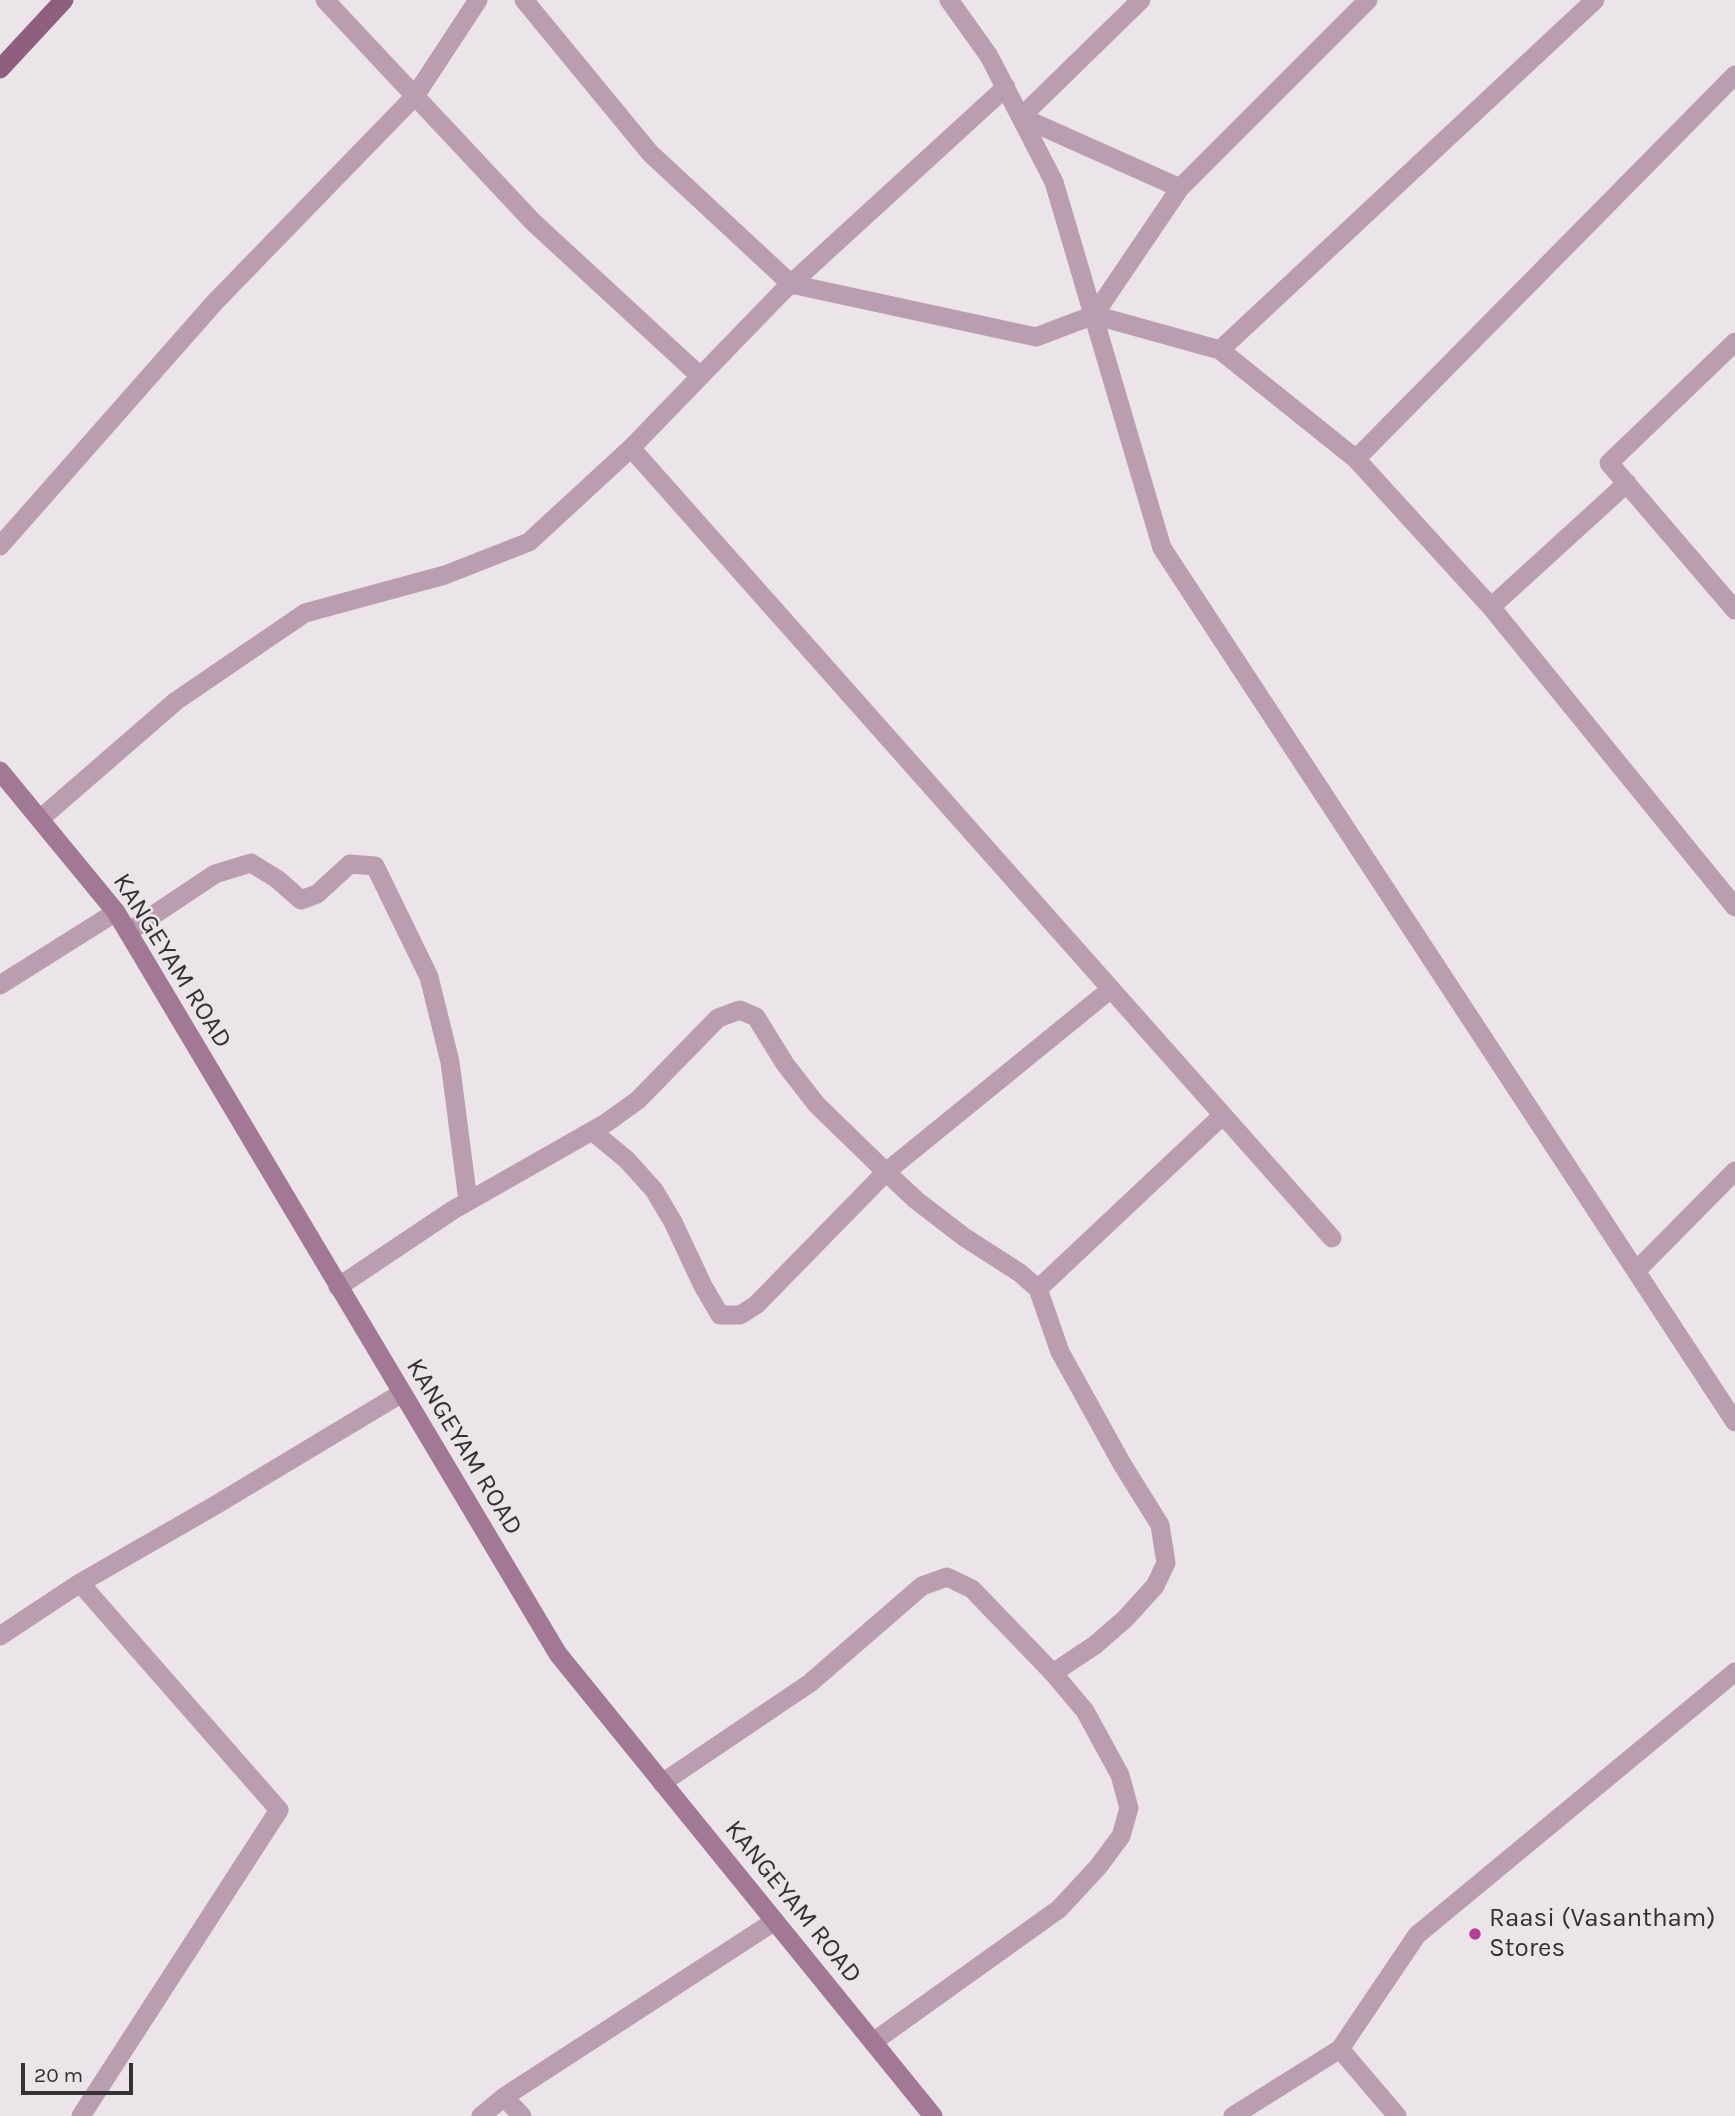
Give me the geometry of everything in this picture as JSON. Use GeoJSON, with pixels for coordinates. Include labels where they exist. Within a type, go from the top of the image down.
{"type":"FeatureCollection","features":[{"type":"Feature","properties":{"kind":"main road"},"geometry":{"type":"LineString","coordinates":[[0,69],[64,0]]}},
{"type":"Feature","properties":{"kind":"main road","name":"KANGEYAM ROAD"},"geometry":{"type":"LineString","coordinates":[[0,771],[116,912],[558,1654],[933,2116]]}},
{"type":"Feature","properties":{"kind":"street"},"geometry":{"type":"LineString","coordinates":[[325,0],[533,222],[700,376]]}},
{"type":"Feature","properties":{"kind":"street"},"geometry":{"type":"LineString","coordinates":[[0,546],[215,302],[415,96],[478,0]]}},
{"type":"Feature","properties":{"kind":"street"},"geometry":{"type":"LineString","coordinates":[[524,0],[650,153],[791,284],[1037,337],[1094,315],[1180,188],[1368,0]]}},
{"type":"Feature","properties":{"kind":"street"},"geometry":{"type":"LineString","coordinates":[[950,0],[989,56],[1055,181],[1162,548],[1735,1422]]}},
{"type":"Feature","properties":{"kind":"street"},"geometry":{"type":"LineString","coordinates":[[1021,117],[1141,0]]}},
{"type":"Feature","properties":{"kind":"street"},"geometry":{"type":"LineString","coordinates":[[1220,350],[1595,0]]}},
{"type":"Feature","properties":{"kind":"street"},"geometry":{"type":"LineString","coordinates":[[1356,459],[1735,75]]}},
{"type":"Feature","properties":{"kind":"street"},"geometry":{"type":"LineString","coordinates":[[40,820],[176,701],[305,613],[445,575],[529,542],[631,448],[791,284],[1006,87]]}},
{"type":"Feature","properties":{"kind":"street"},"geometry":{"type":"LineString","coordinates":[[1021,117],[1180,188]]}},
{"type":"Feature","properties":{"kind":"street"},"geometry":{"type":"LineString","coordinates":[[1094,315],[1220,350],[1356,459],[1490,607],[1735,907]]}},
{"type":"Feature","properties":{"kind":"street"},"geometry":{"type":"LineString","coordinates":[[1732,601],[1609,463],[1735,341]]}},
{"type":"Feature","properties":{"kind":"street"},"geometry":{"type":"LineString","coordinates":[[631,448],[1332,1238]]}},
{"type":"Feature","properties":{"kind":"street"},"geometry":{"type":"LineString","coordinates":[[1490,607],[1627,484]]}},
{"type":"Feature","properties":{"kind":"street"},"geometry":{"type":"LineString","coordinates":[[128,932],[215,874],[251,863],[301,900],[317,894],[350,864],[375,866],[429,977],[450,1062],[468,1202]]}},
{"type":"Feature","properties":{"kind":"street"},"geometry":{"type":"LineString","coordinates":[[0,985],[116,912]]}},
{"type":"Feature","properties":{"kind":"street"},"geometry":{"type":"LineString","coordinates":[[592,1131],[627,1160],[654,1190],[720,1315],[740,1315],[756,1305],[886,1171],[1111,989]]}},
{"type":"Feature","properties":{"kind":"street"},"geometry":{"type":"LineString","coordinates":[[338,1287],[468,1202],[592,1131],[638,1100],[674,1060],[718,1018],[740,1010],[756,1017],[785,1064],[817,1105],[935,1215],[1020,1273],[1038,1289],[1060,1352],[1122,1464],[1160,1525],[1166,1563],[1155,1586],[1125,1619],[1095,1645],[1053,1673]]}},
{"type":"Feature","properties":{"kind":"street"},"geometry":{"type":"LineString","coordinates":[[1038,1289],[1222,1116]]}},
{"type":"Feature","properties":{"kind":"street"},"geometry":{"type":"LineString","coordinates":[[1636,1271],[1735,1171]]}},
{"type":"Feature","properties":{"kind":"street"},"geometry":{"type":"LineString","coordinates":[[0,1636],[80,1583],[402,1393]]}},
{"type":"Feature","properties":{"kind":"street"},"geometry":{"type":"LineString","coordinates":[[662,1783],[810,1683],[922,1586],[947,1577],[972,1589],[1053,1673],[1085,1711],[1120,1776],[1129,1808],[1121,1836],[1098,1867],[1059,1909],[873,2042]]}},
{"type":"Feature","properties":{"kind":"street"},"geometry":{"type":"LineString","coordinates":[[80,1583],[279,1810],[81,2116]]}},
{"type":"Feature","properties":{"kind":"street"},"geometry":{"type":"LineString","coordinates":[[1233,2116],[1340,2049],[1417,1935],[1735,1672]]}},
{"type":"Feature","properties":{"kind":"street"},"geometry":{"type":"LineString","coordinates":[[481,2116],[504,2097],[775,1921]]}},
{"type":"Feature","properties":{"kind":"street"},"geometry":{"type":"LineString","coordinates":[[1340,2049],[1397,2116]]}},
{"type":"Feature","properties":{"kind":"street"},"geometry":{"type":"LineString","coordinates":[[504,2097],[522,2116]]}},
{"type":"Feature","properties":{"kind":"place","name":"Raasi (Vasantham) Stores"},"geometry":{"type":"Point","coordinates":[1475,1934]}}]}
